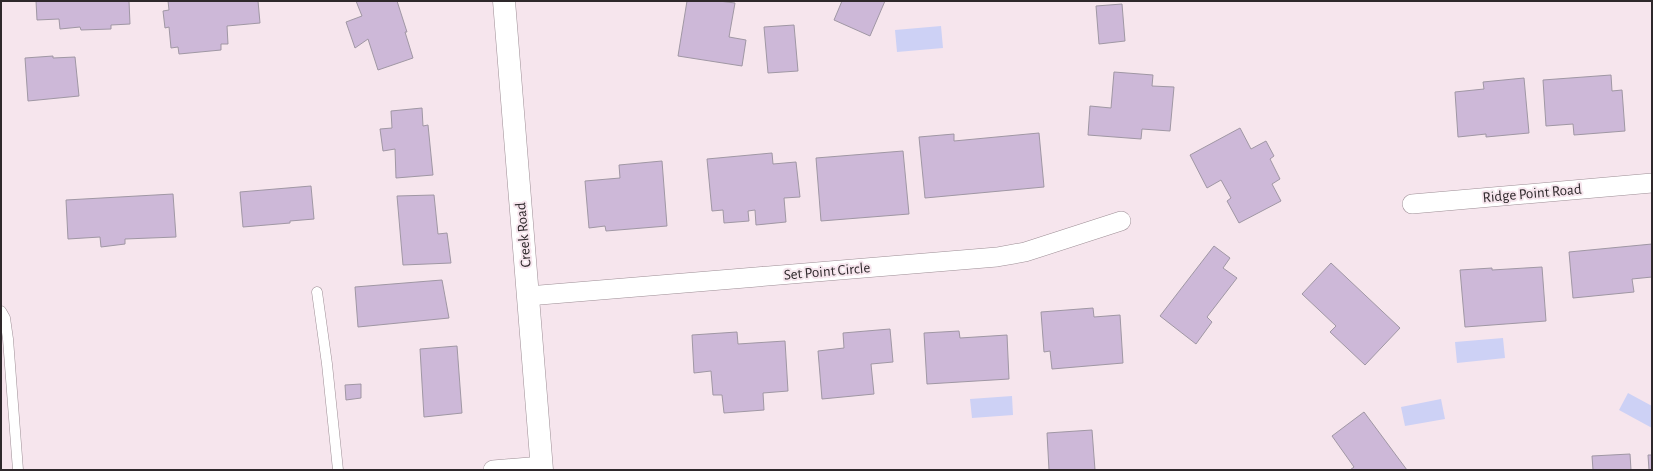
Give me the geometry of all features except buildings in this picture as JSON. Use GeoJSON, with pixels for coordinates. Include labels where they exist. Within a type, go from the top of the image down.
{"type":"FeatureCollection","features":[{"type":"Feature","properties":{"kind":"street","name":"Creek Road"},"geometry":{"type":"LineString","coordinates":[[504,1],[542,468]]}},
{"type":"Feature","properties":{"kind":"street","name":"Ridge Point Road"},"geometry":{"type":"LineString","coordinates":[[1412,204],[1652,183]]}},
{"type":"Feature","properties":{"kind":"street","name":"Set Point Circle"},"geometry":{"type":"LineString","coordinates":[[528,296],[997,257],[1025,252],[1121,221]]}},
{"type":"Feature","properties":{"kind":"street"},"geometry":{"type":"LineString","coordinates":[[492,470],[542,468]]}},
{"type":"Feature","properties":{"kind":"lane"},"geometry":{"type":"LineString","coordinates":[[317,292],[327,364],[338,470]]}},
{"type":"Feature","properties":{"kind":"lane"},"geometry":{"type":"LineString","coordinates":[[1,311],[5,318],[8,339],[18,470]]}},
{"type":"Feature","properties":{"kind":"water"},"geometry":{"type":"Polygon","coordinates":[[[941,26],[943,48],[897,52],[895,30],[941,26]]]}},
{"type":"Feature","properties":{"kind":"water"},"geometry":{"type":"Polygon","coordinates":[[[1503,338],[1505,358],[1457,363],[1455,342],[1503,338]]]}},
{"type":"Feature","properties":{"kind":"water"},"geometry":{"type":"Polygon","coordinates":[[[1628,393],[1652,406],[1652,428],[1619,410],[1628,393]]]}},
{"type":"Feature","properties":{"kind":"water"},"geometry":{"type":"Polygon","coordinates":[[[1012,396],[1013,415],[972,418],[970,399],[1012,396]]]}},
{"type":"Feature","properties":{"kind":"water"},"geometry":{"type":"Polygon","coordinates":[[[1441,399],[1445,419],[1405,426],[1401,407],[1441,399]]]}}]}
